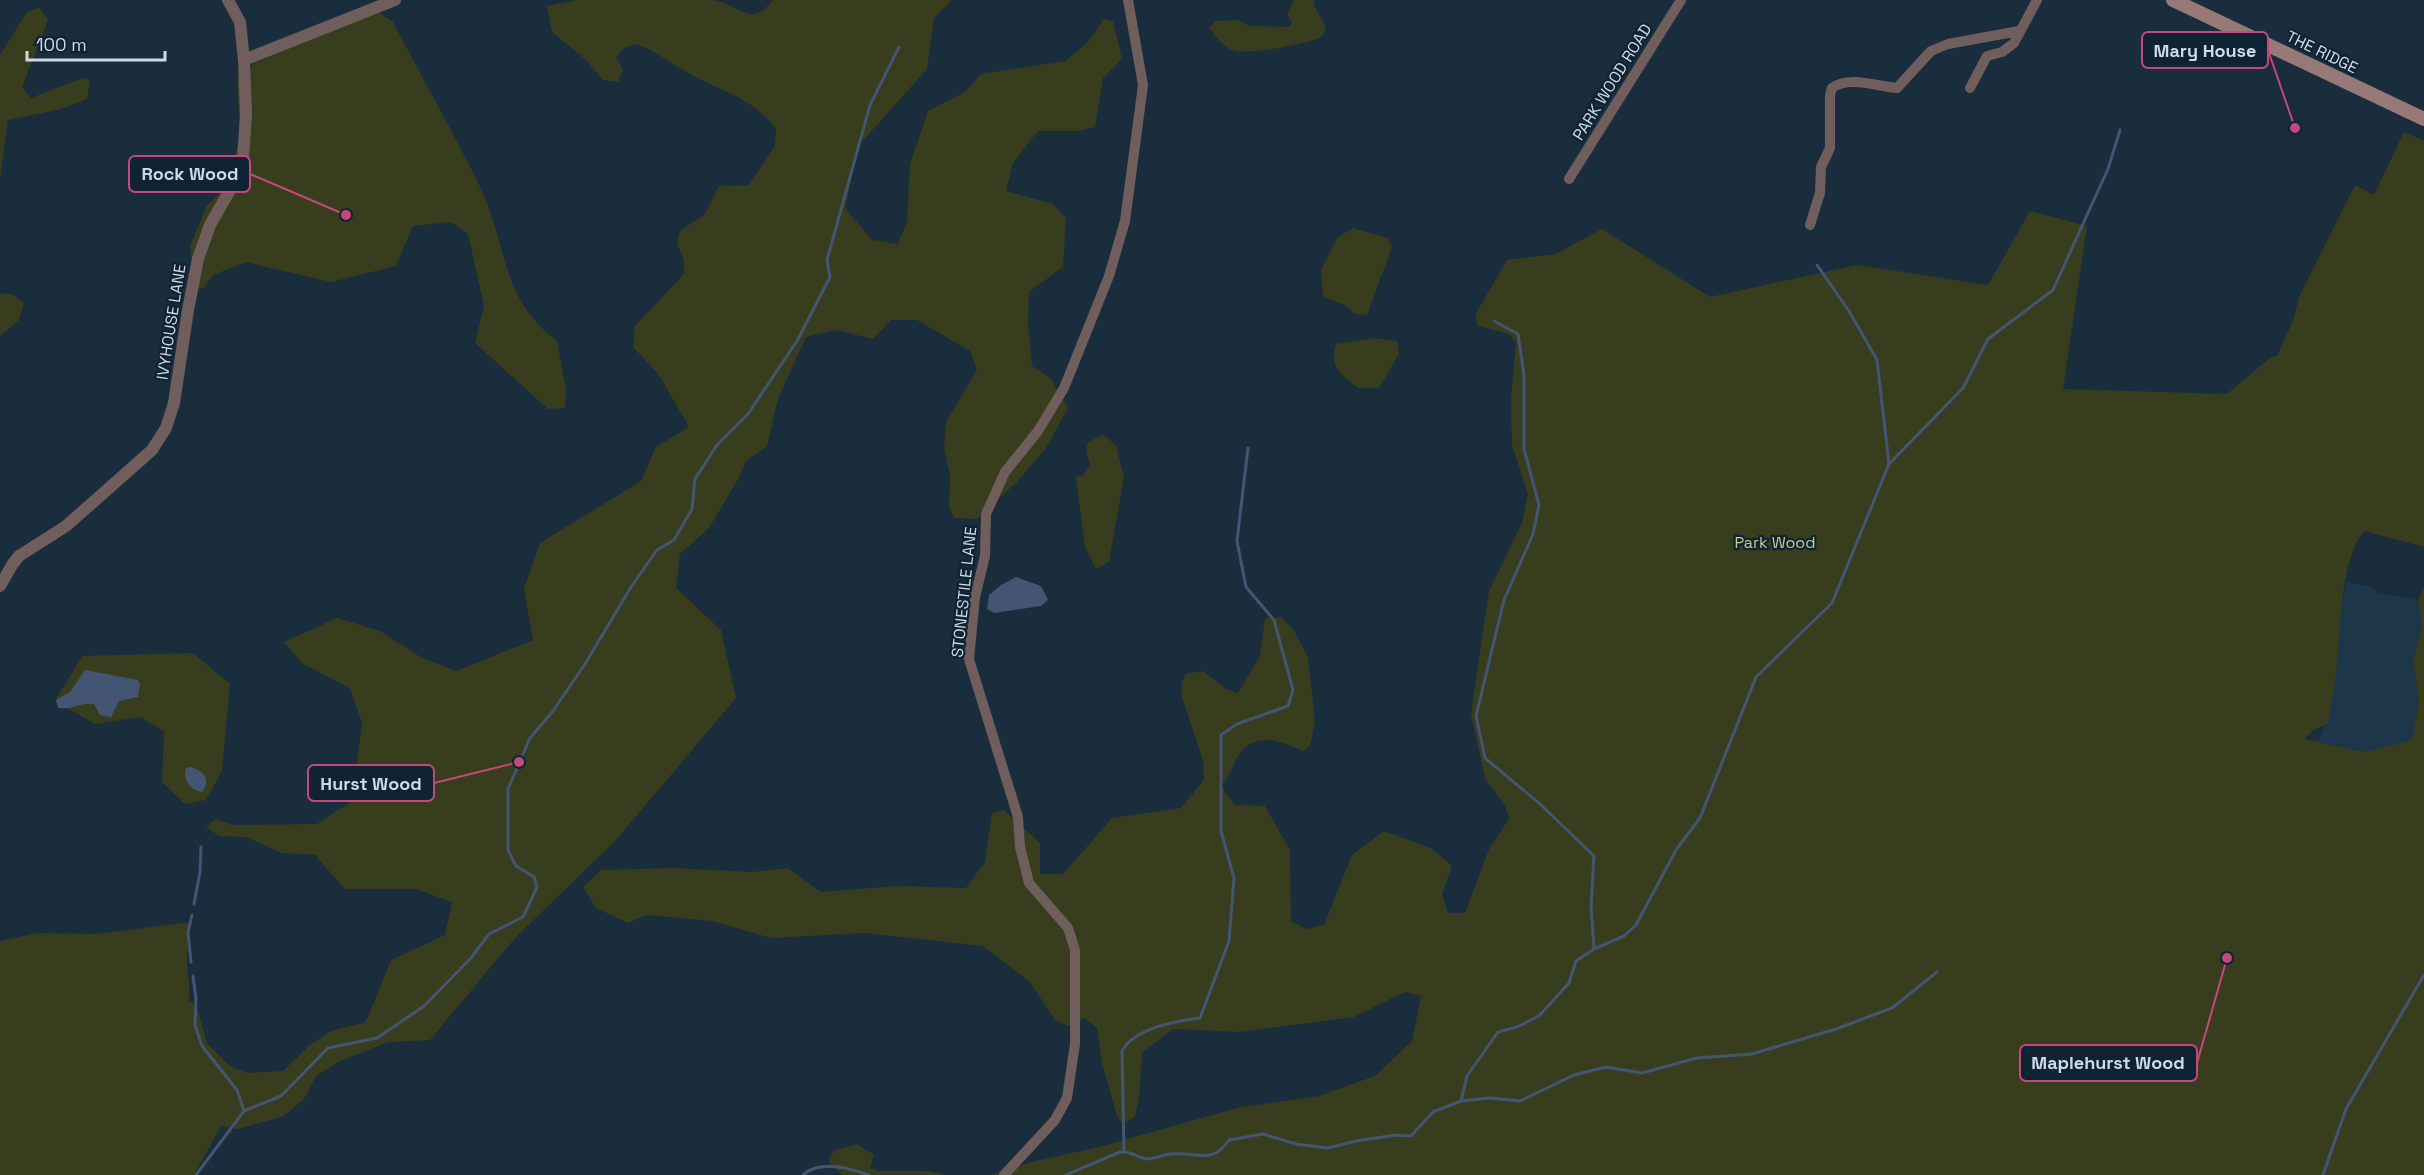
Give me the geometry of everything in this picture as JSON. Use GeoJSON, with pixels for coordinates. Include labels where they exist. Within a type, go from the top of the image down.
{"type":"FeatureCollection","features":[{"type":"Feature","properties":{"kind":"main road","name":"THE RIDGE"},"geometry":{"type":"LineString","coordinates":[[2173,0],[2424,119]]}},
{"type":"Feature","properties":{"kind":"street","name":"IVYHOUSE LANE"},"geometry":{"type":"LineString","coordinates":[[0,586],[19,556],[66,526],[152,450],[166,428],[174,403],[198,259],[210,225],[230,190],[243,159],[246,115],[244,60],[240,22],[228,0]]}},
{"type":"Feature","properties":{"kind":"street"},"geometry":{"type":"LineString","coordinates":[[244,60],[395,0]]}},
{"type":"Feature","properties":{"kind":"street","name":"STONESTILE LANE"},"geometry":{"type":"LineString","coordinates":[[1004,1175],[1055,1120],[1067,1098],[1075,1044],[1075,950],[1068,928],[1029,883],[1020,847],[1018,817],[969,659],[975,597],[984,556],[986,514],[1005,472],[1038,431],[1064,388],[1109,276],[1125,221],[1143,85],[1128,0]]}},
{"type":"Feature","properties":{"kind":"street","name":"PARK WOOD ROAD"},"geometry":{"type":"LineString","coordinates":[[1569,179],[1681,0]]}},
{"type":"Feature","properties":{"kind":"street"},"geometry":{"type":"LineString","coordinates":[[1970,88],[1987,56],[2002,52],[2014,43],[2037,0]]}},
{"type":"Feature","properties":{"kind":"street"},"geometry":{"type":"LineString","coordinates":[[1810,225],[1820,193],[1821,167],[1830,148],[1832,88],[1840,83],[1873,83],[1897,87],[1931,51],[1948,44],[2019,31]]}},
{"type":"Feature","properties":{"kind":"shaded area"},"geometry":{"type":"Polygon","coordinates":[[[1016,577],[1041,586],[1048,600],[1041,606],[994,613],[987,609],[989,595],[1016,577]]]}},
{"type":"Feature","properties":{"kind":"shaded area"},"geometry":{"type":"Polygon","coordinates":[[[2346,582],[2370,586],[2379,593],[2418,600],[2422,626],[2413,661],[2419,702],[2412,740],[2365,752],[2318,742],[2328,723],[2341,606],[2346,582]]]}},
{"type":"Feature","properties":{"kind":"shaded area"},"geometry":{"type":"Polygon","coordinates":[[[85,670],[138,680],[140,684],[138,697],[119,701],[111,717],[100,715],[94,704],[58,708],[56,700],[70,692],[85,670]]]}},
{"type":"Feature","properties":{"kind":"shaded area"},"geometry":{"type":"Polygon","coordinates":[[[191,767],[205,777],[206,784],[202,792],[194,789],[186,780],[186,768],[191,767]]]}},
{"type":"Feature","properties":{"kind":"green space"},"geometry":{"type":"Polygon","coordinates":[[[578,0],[711,0],[751,14],[765,9],[773,0],[952,0],[934,18],[927,69],[859,145],[845,208],[872,240],[898,244],[907,222],[910,164],[928,111],[965,92],[981,74],[1065,61],[1088,42],[1104,19],[1113,21],[1122,59],[1103,78],[1095,127],[1079,131],[1038,131],[1013,163],[1006,191],[1053,204],[1066,218],[1063,267],[1029,292],[1028,322],[1032,366],[1051,379],[1068,408],[1046,448],[1015,484],[977,519],[954,518],[949,507],[950,476],[944,448],[946,422],[977,370],[970,351],[917,320],[891,320],[873,339],[836,330],[806,337],[778,399],[767,446],[746,461],[709,528],[680,554],[676,588],[721,630],[736,698],[616,840],[515,938],[430,1040],[388,1042],[338,1062],[316,1076],[304,1099],[284,1116],[238,1129],[221,1126],[194,1175],[0,1175],[0,941],[37,933],[97,934],[191,922],[187,957],[189,1001],[193,1002],[198,1011],[207,1043],[230,1066],[247,1073],[283,1071],[310,1045],[331,1031],[363,1023],[367,1019],[391,960],[445,935],[452,902],[416,889],[345,889],[315,855],[282,853],[246,837],[219,836],[206,827],[216,819],[232,825],[317,824],[352,801],[362,723],[350,688],[303,664],[284,642],[337,618],[380,631],[422,658],[456,671],[533,640],[524,589],[540,543],[641,481],[656,447],[689,427],[659,375],[633,347],[635,326],[684,274],[684,260],[677,244],[680,231],[705,214],[719,186],[749,185],[775,146],[776,129],[767,118],[748,103],[637,44],[624,48],[616,58],[623,69],[618,82],[603,80],[586,60],[552,32],[547,6],[578,0]]]}},
{"type":"Feature","properties":{"kind":"green space"},"geometry":{"type":"Polygon","coordinates":[[[1294,0],[1314,0],[1314,5],[1326,27],[1323,36],[1277,48],[1239,51],[1226,46],[1209,28],[1216,21],[1239,20],[1249,26],[1289,27],[1292,23],[1287,14],[1294,0]]]}},
{"type":"Feature","properties":{"kind":"green space"},"geometry":{"type":"Polygon","coordinates":[[[39,7],[48,20],[22,87],[31,98],[82,78],[90,80],[87,99],[61,109],[8,120],[0,179],[0,55],[27,12],[39,7]]]}},
{"type":"Feature","properties":{"kind":"green space"},"geometry":{"type":"Polygon","coordinates":[[[377,11],[393,22],[471,168],[490,210],[515,289],[538,325],[557,341],[566,389],[565,408],[548,409],[475,343],[484,306],[468,234],[451,222],[413,226],[396,266],[331,282],[246,262],[213,275],[204,288],[195,289],[190,246],[206,207],[227,186],[240,137],[237,77],[253,64],[377,11]]]}},
{"type":"Feature","properties":{"kind":"green space","name":"Park Wood"},"geometry":{"type":"Polygon","coordinates":[[[2404,132],[2424,141],[2424,547],[2364,531],[2356,543],[2350,558],[2343,594],[2336,672],[2328,724],[2315,729],[2304,739],[2365,752],[2412,740],[2419,702],[2413,661],[2422,626],[2418,600],[2424,588],[2424,1175],[990,1175],[1241,1107],[1319,1096],[1375,1076],[1412,1041],[1421,996],[1405,992],[1354,1017],[1240,1032],[1173,1029],[1142,1052],[1139,1097],[1135,1117],[1123,1124],[1117,1116],[1102,1063],[1097,1028],[1085,1018],[1069,1026],[1055,1020],[1030,982],[983,946],[865,933],[771,938],[712,921],[647,915],[628,923],[596,908],[583,887],[601,870],[673,868],[752,872],[788,868],[821,892],[896,886],[966,888],[985,862],[992,813],[1004,810],[1040,843],[1040,874],[1063,874],[1112,818],[1181,808],[1204,780],[1203,760],[1182,697],[1181,683],[1186,674],[1203,671],[1226,689],[1238,693],[1260,656],[1265,618],[1281,617],[1293,629],[1308,657],[1315,722],[1310,746],[1303,751],[1277,741],[1260,740],[1252,743],[1244,748],[1229,775],[1220,785],[1235,805],[1265,806],[1290,850],[1291,921],[1306,929],[1324,925],[1352,855],[1384,831],[1431,848],[1452,866],[1442,894],[1448,913],[1465,913],[1489,849],[1509,819],[1505,806],[1485,778],[1471,714],[1489,591],[1522,523],[1528,494],[1512,445],[1511,400],[1516,342],[1509,334],[1478,326],[1475,315],[1507,260],[1556,254],[1602,229],[1710,297],[1857,265],[1988,285],[2030,211],[2087,226],[2063,389],[2227,394],[2271,357],[2277,356],[2294,318],[2299,297],[2355,185],[2374,195],[2404,132]]]}},
{"type":"Feature","properties":{"kind":"green space"},"geometry":{"type":"Polygon","coordinates":[[[1353,228],[1388,238],[1392,247],[1367,315],[1355,314],[1345,305],[1323,297],[1321,270],[1337,238],[1353,228]]]}},
{"type":"Feature","properties":{"kind":"green space"},"geometry":{"type":"Polygon","coordinates":[[[0,293],[12,294],[24,303],[19,320],[0,336],[0,293]]]}},
{"type":"Feature","properties":{"kind":"green space"},"geometry":{"type":"Polygon","coordinates":[[[1374,338],[1397,341],[1399,354],[1379,388],[1358,388],[1335,365],[1336,344],[1374,338]]]}},
{"type":"Feature","properties":{"kind":"green space"},"geometry":{"type":"Polygon","coordinates":[[[1103,435],[1116,445],[1124,477],[1109,562],[1096,569],[1085,547],[1076,477],[1083,476],[1090,464],[1086,451],[1088,442],[1103,435]]]}},
{"type":"Feature","properties":{"kind":"green space"},"geometry":{"type":"Polygon","coordinates":[[[193,653],[230,684],[222,771],[206,800],[185,804],[162,782],[164,732],[141,717],[95,724],[55,701],[82,656],[193,653]]]}},
{"type":"Feature","properties":{"kind":"green space"},"geometry":{"type":"Polygon","coordinates":[[[857,1144],[874,1155],[870,1168],[877,1171],[925,1171],[947,1175],[842,1175],[828,1160],[835,1150],[857,1144]]]}},
{"type":"Feature","properties":{"kind":"waterway"},"geometry":{"type":"LineString","coordinates":[[196,1175],[244,1111],[281,1096],[328,1048],[377,1038],[424,1006],[471,958],[489,934],[523,917],[537,887],[534,877],[516,866],[508,850],[508,789],[530,738],[553,711],[585,664],[631,587],[657,550],[674,540],[692,509],[695,479],[717,445],[748,414],[797,341],[830,277],[827,260],[870,105],[899,47]]}},
{"type":"Feature","properties":{"kind":"waterway"},"geometry":{"type":"LineString","coordinates":[[1461,1101],[1467,1076],[1498,1032],[1517,1027],[1539,1016],[1569,983],[1576,961],[1594,949],[1624,936],[1636,925],[1676,850],[1700,818],[1756,677],[1832,603],[1889,464],[1963,388],[1988,339],[2053,290],[2108,169],[2120,130]]}},
{"type":"Feature","properties":{"kind":"waterway"},"geometry":{"type":"LineString","coordinates":[[1817,265],[1849,311],[1877,360],[1889,464]]}},
{"type":"Feature","properties":{"kind":"waterway"},"geometry":{"type":"LineString","coordinates":[[1494,321],[1518,334],[1524,375],[1524,449],[1539,505],[1533,534],[1504,600],[1476,716],[1485,758],[1540,804],[1594,856],[1591,907],[1594,948]]}},
{"type":"Feature","properties":{"kind":"waterway"},"geometry":{"type":"LineString","coordinates":[[1124,1151],[1122,1051],[1128,1043],[1146,1031],[1179,1021],[1200,1018],[1229,941],[1234,878],[1221,831],[1221,735],[1237,724],[1288,706],[1293,690],[1274,620],[1246,587],[1237,541],[1248,448]]}},
{"type":"Feature","properties":{"kind":"waterway"},"geometry":{"type":"LineString","coordinates":[[194,904],[200,872],[201,847]]}},
{"type":"Feature","properties":{"kind":"waterway"},"geometry":{"type":"LineString","coordinates":[[191,962],[188,933],[192,915]]}},
{"type":"Feature","properties":{"kind":"waterway"},"geometry":{"type":"LineString","coordinates":[[1066,1175],[1120,1152],[1147,1159],[1170,1154],[1203,1156],[1216,1153],[1229,1140],[1263,1134],[1296,1144],[1328,1148],[1396,1135],[1411,1136],[1433,1112],[1461,1101],[1490,1098],[1520,1101],[1574,1075],[1606,1067],[1642,1073],[1697,1058],[1752,1054],[1836,1029],[1892,1008],[1937,972]]}},
{"type":"Feature","properties":{"kind":"waterway"},"geometry":{"type":"LineString","coordinates":[[2323,1175],[2346,1109],[2424,975]]}},
{"type":"Feature","properties":{"kind":"waterway"},"geometry":{"type":"LineString","coordinates":[[193,976],[196,999],[195,1025],[202,1046],[237,1090],[244,1111]]}},
{"type":"Feature","properties":{"kind":"waterway"},"geometry":{"type":"LineString","coordinates":[[803,1175],[810,1170],[826,1167],[844,1168],[869,1175]]}},
{"type":"Feature","properties":{"kind":"place","name":"Mary House"},"geometry":{"type":"Point","coordinates":[2295,128]}},
{"type":"Feature","properties":{"kind":"place","name":"Rock Wood"},"geometry":{"type":"Point","coordinates":[346,215]}},
{"type":"Feature","properties":{"kind":"place","name":"Hurst Wood"},"geometry":{"type":"Point","coordinates":[519,762]}},
{"type":"Feature","properties":{"kind":"place","name":"Maplehurst Wood"},"geometry":{"type":"Point","coordinates":[2227,958]}}]}
